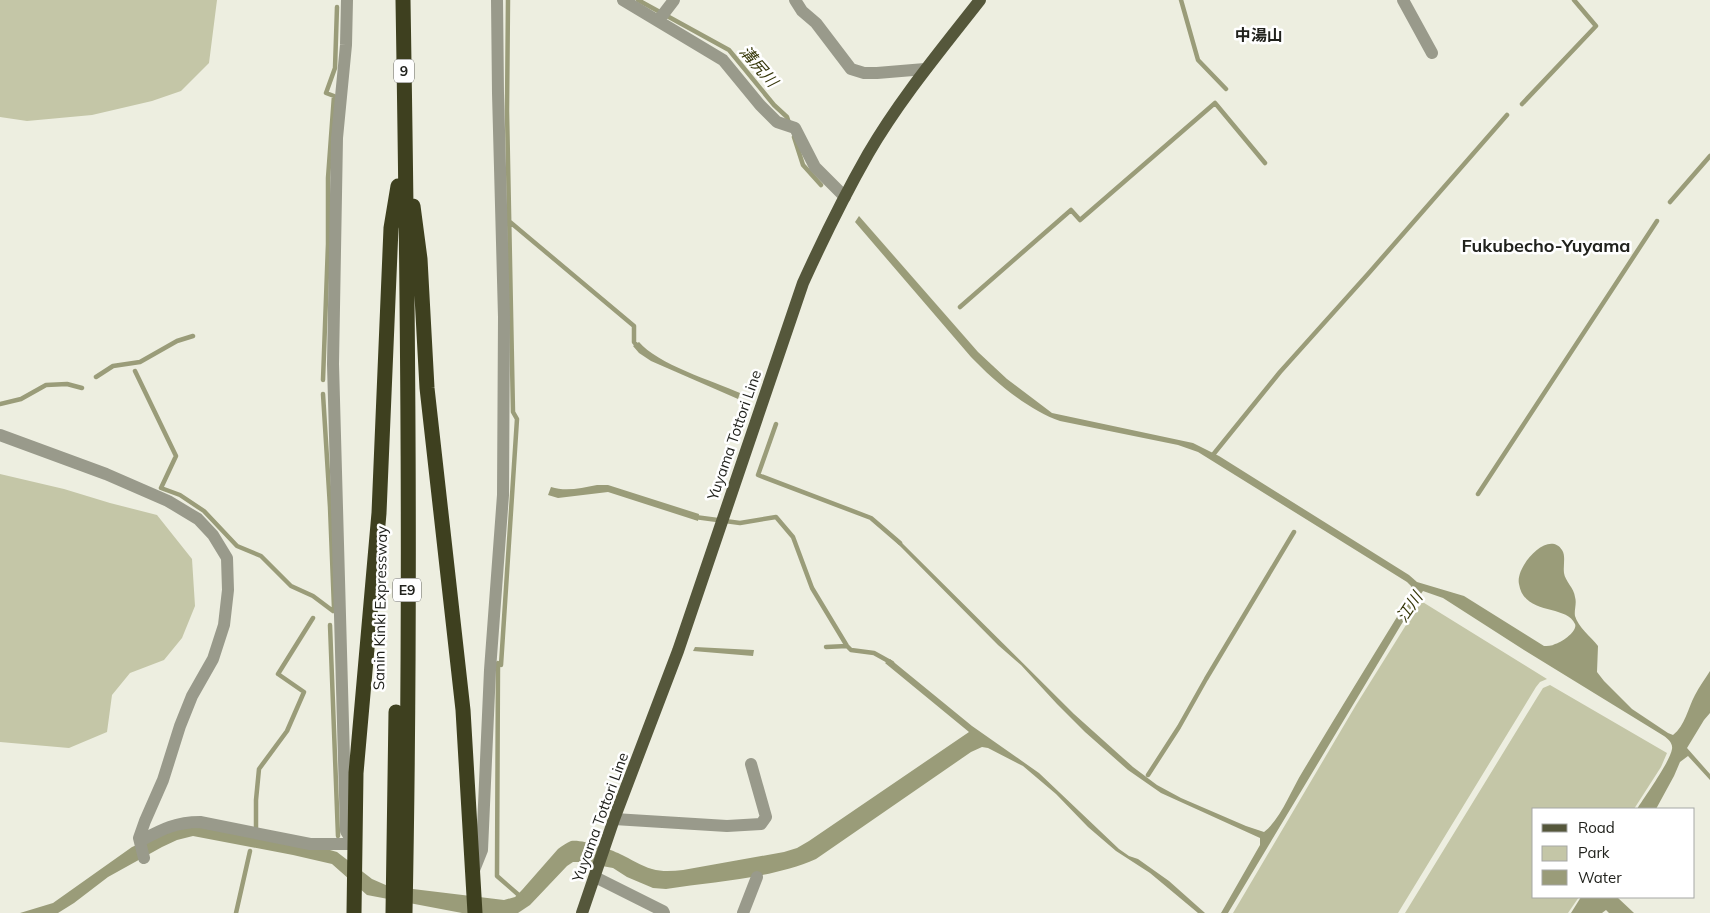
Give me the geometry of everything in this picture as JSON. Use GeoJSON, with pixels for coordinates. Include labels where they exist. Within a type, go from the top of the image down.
{"type":"FeatureCollection","features":[{"type":"Feature","properties":{"kind":"highway","name":"9"},"geometry":{"type":"LineString","coordinates":[[403,0],[405,142]]}},
{"type":"Feature","properties":{"kind":"highway"},"geometry":{"type":"LineString","coordinates":[[354,913],[356,773],[379,513],[391,228],[405,142]]}},
{"type":"Feature","properties":{"kind":"highway"},"geometry":{"type":"LineString","coordinates":[[405,142],[420,259],[427,388],[463,710],[474,913]]}},
{"type":"Feature","properties":{"kind":"highway","name":"Sanin Kinki Expressway"},"geometry":{"type":"LineString","coordinates":[[393,913],[399,875],[409,411],[405,142]]}},
{"type":"Feature","properties":{"kind":"highway","name":"Sanin Kinki Expressway"},"geometry":{"type":"LineString","coordinates":[[399,875],[404,913]]}},
{"type":"Feature","properties":{"kind":"main road","name":"Yuyama Tottori Line"},"geometry":{"type":"LineString","coordinates":[[582,913],[614,820],[678,650],[803,283],[869,153],[925,69],[980,0]]}},
{"type":"Feature","properties":{"kind":"street"},"geometry":{"type":"LineString","coordinates":[[347,0],[346,45],[338,138],[333,364],[346,831],[354,844]]}},
{"type":"Feature","properties":{"kind":"street"},"geometry":{"type":"LineString","coordinates":[[473,872],[482,850],[490,670],[503,495],[504,317],[497,0]]}},
{"type":"Feature","properties":{"kind":"street"},"geometry":{"type":"LineString","coordinates":[[623,0],[723,60],[760,106],[777,122],[795,128],[814,167],[845,197]]}},
{"type":"Feature","properties":{"kind":"street"},"geometry":{"type":"LineString","coordinates":[[658,21],[674,0]]}},
{"type":"Feature","properties":{"kind":"street"},"geometry":{"type":"LineString","coordinates":[[795,0],[802,11],[816,22],[850,69],[877,74],[925,69]]}},
{"type":"Feature","properties":{"kind":"street"},"geometry":{"type":"LineString","coordinates":[[1403,0],[1432,52]]}},
{"type":"Feature","properties":{"kind":"street"},"geometry":{"type":"LineString","coordinates":[[0,435],[106,474],[168,501],[198,519],[213,535],[227,558],[228,590],[224,625],[213,659],[192,696],[180,726],[163,780],[139,838],[144,858]]}},
{"type":"Feature","properties":{"kind":"street"},"geometry":{"type":"LineString","coordinates":[[614,820],[727,826],[761,824],[766,817],[751,764]]}},
{"type":"Feature","properties":{"kind":"street"},"geometry":{"type":"LineString","coordinates":[[140,841],[166,827],[186,822],[200,822],[310,844],[354,844]]}},
{"type":"Feature","properties":{"kind":"street"},"geometry":{"type":"LineString","coordinates":[[595,877],[663,910],[664,913]]}},
{"type":"Feature","properties":{"kind":"street"},"geometry":{"type":"LineString","coordinates":[[743,913],[757,877]]}},
{"type":"Feature","properties":{"kind":"green space"},"geometry":{"type":"Polygon","coordinates":[[[0,0],[217,0],[209,63],[181,91],[152,101],[92,115],[27,121],[0,117],[0,0]]]}},
{"type":"Feature","properties":{"kind":"green space"},"geometry":{"type":"Polygon","coordinates":[[[0,474],[64,489],[157,515],[192,559],[195,606],[182,638],[164,660],[130,673],[112,695],[107,732],[69,748],[0,742],[0,474]]]}},
{"type":"Feature","properties":{"kind":"green space"},"geometry":{"type":"Polygon","coordinates":[[[1421,601],[1547,679],[1540,682],[1536,687],[1398,913],[1233,913],[1356,705],[1421,601]]]}},
{"type":"Feature","properties":{"kind":"green space"},"geometry":{"type":"Polygon","coordinates":[[[1550,685],[1667,753],[1661,767],[1635,808],[1532,808],[1532,898],[1578,898],[1568,913],[1405,913],[1543,688],[1550,685]]]}},
{"type":"Feature","properties":{"kind":"water","name":"江川"},"geometry":{"type":"Polygon","coordinates":[[[859,216],[978,352],[1007,379],[1052,413],[1193,443],[1219,456],[1409,575],[1417,582],[1464,596],[1544,646],[1558,643],[1565,639],[1574,630],[1575,624],[1563,614],[1529,601],[1522,594],[1519,577],[1527,560],[1534,553],[1541,547],[1549,544],[1556,545],[1563,552],[1564,573],[1576,602],[1575,616],[1582,628],[1598,646],[1597,672],[1632,709],[1673,735],[1683,722],[1695,695],[1710,671],[1710,713],[1687,748],[1710,774],[1710,780],[1688,756],[1680,762],[1657,808],[1638,808],[1670,755],[1672,747],[1669,740],[1443,598],[1423,591],[1228,913],[1221,913],[1260,845],[1260,838],[1161,793],[1128,770],[1085,732],[896,540],[900,541],[1074,714],[1133,767],[1157,785],[1181,798],[1264,832],[1281,812],[1303,771],[1413,591],[1411,586],[1198,452],[1178,445],[1060,421],[1024,403],[990,376],[971,357],[855,222],[859,216]]]}},
{"type":"Feature","properties":{"kind":"water"},"geometry":{"type":"Polygon","coordinates":[[[639,342],[647,350],[672,365],[740,393],[738,399],[651,361],[639,353],[633,346],[639,342]]]}},
{"type":"Feature","properties":{"kind":"water"},"geometry":{"type":"Polygon","coordinates":[[[608,485],[699,514],[698,521],[608,492],[558,498],[548,495],[551,487],[568,489],[608,485]]]}},
{"type":"Feature","properties":{"kind":"water"},"geometry":{"type":"Polygon","coordinates":[[[695,647],[754,650],[753,656],[693,651],[695,647]]]}},
{"type":"Feature","properties":{"kind":"water"},"geometry":{"type":"Polygon","coordinates":[[[890,659],[972,726],[1039,773],[1119,849],[1129,856],[1138,859],[1169,881],[1205,913],[1198,913],[1150,873],[1116,851],[1088,827],[1056,794],[1023,766],[988,748],[982,747],[971,752],[816,859],[798,866],[762,875],[666,889],[653,888],[627,877],[613,868],[573,862],[530,905],[518,913],[462,913],[367,895],[332,864],[193,836],[177,840],[162,847],[108,877],[58,913],[20,913],[53,903],[132,847],[186,824],[337,852],[372,879],[388,886],[504,900],[515,897],[558,849],[571,841],[582,841],[603,847],[648,868],[664,871],[683,870],[784,852],[797,848],[809,841],[969,732],[885,663],[890,659]]]}},
{"type":"Feature","properties":{"kind":"water"},"geometry":{"type":"Polygon","coordinates":[[[1580,898],[1618,898],[1634,913],[1609,913],[1606,910],[1602,913],[1571,913],[1580,898]]]}},
{"type":"Feature","properties":{"kind":"waterway"},"geometry":{"type":"LineString","coordinates":[[508,0],[507,111],[513,412],[517,419],[501,665],[498,663],[497,876],[521,897]]}},
{"type":"Feature","properties":{"kind":"waterway","name":"溝尻川"},"geometry":{"type":"LineString","coordinates":[[638,0],[729,50],[774,105],[787,117],[789,123]]}},
{"type":"Feature","properties":{"kind":"waterway"},"geometry":{"type":"LineString","coordinates":[[1181,0],[1198,60],[1226,89]]}},
{"type":"Feature","properties":{"kind":"waterway"},"geometry":{"type":"LineString","coordinates":[[1522,104],[1596,26],[1574,0]]}},
{"type":"Feature","properties":{"kind":"waterway"},"geometry":{"type":"LineString","coordinates":[[323,380],[328,244],[328,178],[334,96],[326,93],[335,68],[337,7]]}},
{"type":"Feature","properties":{"kind":"waterway"},"geometry":{"type":"LineString","coordinates":[[960,307],[1071,210],[1080,220],[1215,103],[1265,163]]}},
{"type":"Feature","properties":{"kind":"waterway"},"geometry":{"type":"LineString","coordinates":[[1212,456],[1280,372],[1507,115]]}},
{"type":"Feature","properties":{"kind":"waterway","name":"溝尻川"},"geometry":{"type":"LineString","coordinates":[[794,137],[803,165],[821,185]]}},
{"type":"Feature","properties":{"kind":"waterway"},"geometry":{"type":"LineString","coordinates":[[1670,202],[1710,156]]}},
{"type":"Feature","properties":{"kind":"waterway"},"geometry":{"type":"LineString","coordinates":[[1478,494],[1657,221]]}},
{"type":"Feature","properties":{"kind":"waterway"},"geometry":{"type":"LineString","coordinates":[[510,222],[634,326],[634,342],[639,348]]}},
{"type":"Feature","properties":{"kind":"waterway"},"geometry":{"type":"LineString","coordinates":[[96,377],[113,366],[140,362],[177,341],[193,336]]}},
{"type":"Feature","properties":{"kind":"waterway"},"geometry":{"type":"LineString","coordinates":[[135,371],[176,456],[161,488],[180,495],[204,511],[237,546],[261,556],[291,586],[313,596],[333,611]]}},
{"type":"Feature","properties":{"kind":"waterway"},"geometry":{"type":"LineString","coordinates":[[0,404],[21,399],[46,385],[67,384],[82,388]]}},
{"type":"Feature","properties":{"kind":"waterway"},"geometry":{"type":"LineString","coordinates":[[323,394],[334,608]]}},
{"type":"Feature","properties":{"kind":"waterway"},"geometry":{"type":"LineString","coordinates":[[776,424],[758,475],[871,518],[900,543]]}},
{"type":"Feature","properties":{"kind":"waterway"},"geometry":{"type":"LineString","coordinates":[[695,517],[740,523],[776,517],[793,537],[812,588],[847,646],[851,650],[874,653],[892,663]]}},
{"type":"Feature","properties":{"kind":"waterway"},"geometry":{"type":"LineString","coordinates":[[1148,775],[1179,727],[1294,532]]}},
{"type":"Feature","properties":{"kind":"waterway"},"geometry":{"type":"LineString","coordinates":[[256,828],[259,769],[287,731],[304,692],[278,674],[313,618]]}},
{"type":"Feature","properties":{"kind":"waterway"},"geometry":{"type":"LineString","coordinates":[[330,625],[338,836]]}},
{"type":"Feature","properties":{"kind":"waterway"},"geometry":{"type":"LineString","coordinates":[[826,647],[847,646]]}},
{"type":"Feature","properties":{"kind":"waterway"},"geometry":{"type":"LineString","coordinates":[[236,913],[250,851]]}},
{"type":"Feature","properties":{"kind":"district","name":"中湯山"},"geometry":{"type":"Point","coordinates":[1259,35]}},
{"type":"Feature","properties":{"kind":"district","name":"Fukubecho-Yuyama"},"geometry":{"type":"Point","coordinates":[1546,245]}}]}
